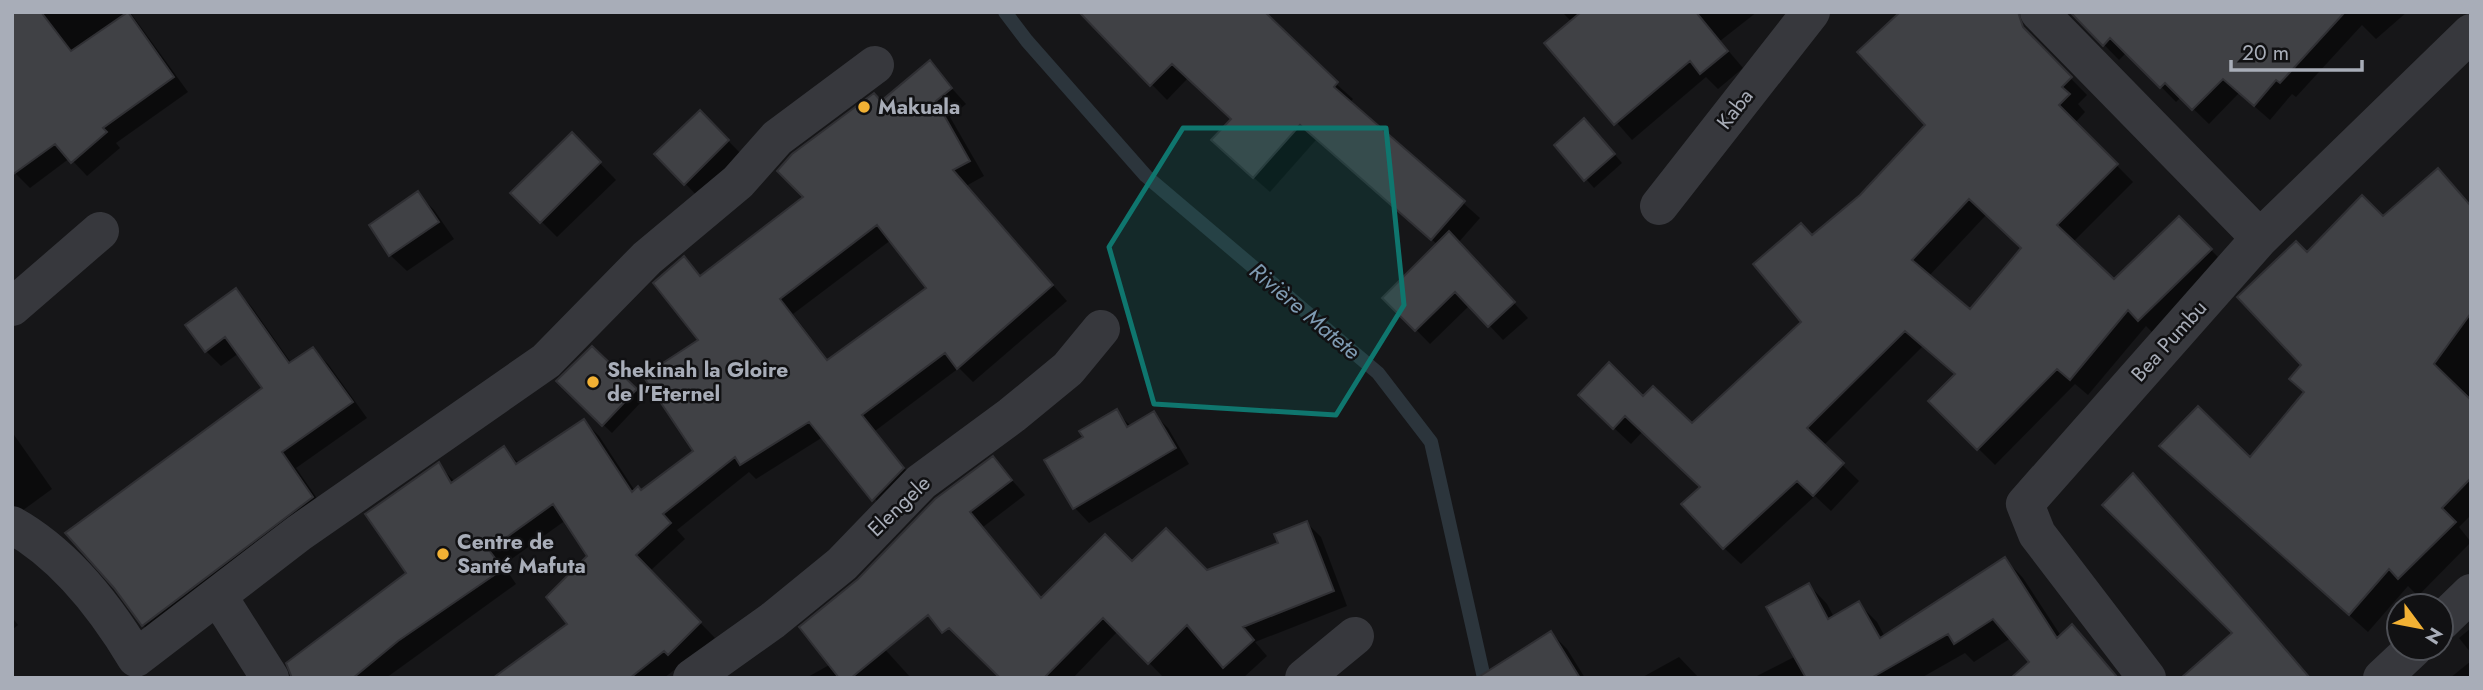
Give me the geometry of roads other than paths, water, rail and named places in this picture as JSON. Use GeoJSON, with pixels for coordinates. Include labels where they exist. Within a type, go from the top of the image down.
{"type":"FeatureCollection","features":[{"type":"Feature","properties":{"kind":"street","name":"Kaba"},"geometry":{"type":"LineString","coordinates":[[1659,206],[1811,12]]}},
{"type":"Feature","properties":{"kind":"street"},"geometry":{"type":"LineString","coordinates":[[2039,12],[2260,238]]}},
{"type":"Feature","properties":{"kind":"street","name":"Bea Pumbu"},"geometry":{"type":"LineString","coordinates":[[2147,678],[2036,534],[2025,504],[2260,238],[2471,33]]}},
{"type":"Feature","properties":{"kind":"street"},"geometry":{"type":"LineString","coordinates":[[12,525],[58,559],[87,590],[127,668],[299,533],[546,361],[647,258],[738,182],[777,138],[875,65]]}},
{"type":"Feature","properties":{"kind":"street"},"geometry":{"type":"LineString","coordinates":[[12,307],[100,231]]}},
{"type":"Feature","properties":{"kind":"street","name":"Elengele"},"geometry":{"type":"LineString","coordinates":[[692,678],[772,621],[842,564],[921,482],[1012,415],[1068,369],[1101,329]]}},
{"type":"Feature","properties":{"kind":"street"},"geometry":{"type":"LineString","coordinates":[[2455,608],[2471,593]]}},
{"type":"Feature","properties":{"kind":"street"},"geometry":{"type":"LineString","coordinates":[[218,596],[270,678]]}},
{"type":"Feature","properties":{"kind":"street"},"geometry":{"type":"LineString","coordinates":[[1304,678],[1354,636]]}},
{"type":"Feature","properties":{"kind":"street"},"geometry":{"type":"LineString","coordinates":[[2382,678],[2399,662]]}},
{"type":"Feature","properties":{"kind":"waterway","name":"Rivière Matete"},"geometry":{"type":"LineString","coordinates":[[1005,12],[1027,41],[1146,176],[1378,373],[1431,442],[1484,678]]}},
{"type":"Feature","properties":{"kind":"place","name":"Makuala"},"geometry":{"type":"Point","coordinates":[864,107]}},
{"type":"Feature","properties":{"kind":"place","name":"Shekinah la Gloire de l'Eternel"},"geometry":{"type":"Point","coordinates":[593,382]}},
{"type":"Feature","properties":{"kind":"place","name":"Centre de Santé Mafuta"},"geometry":{"type":"Point","coordinates":[443,554]}}]}
